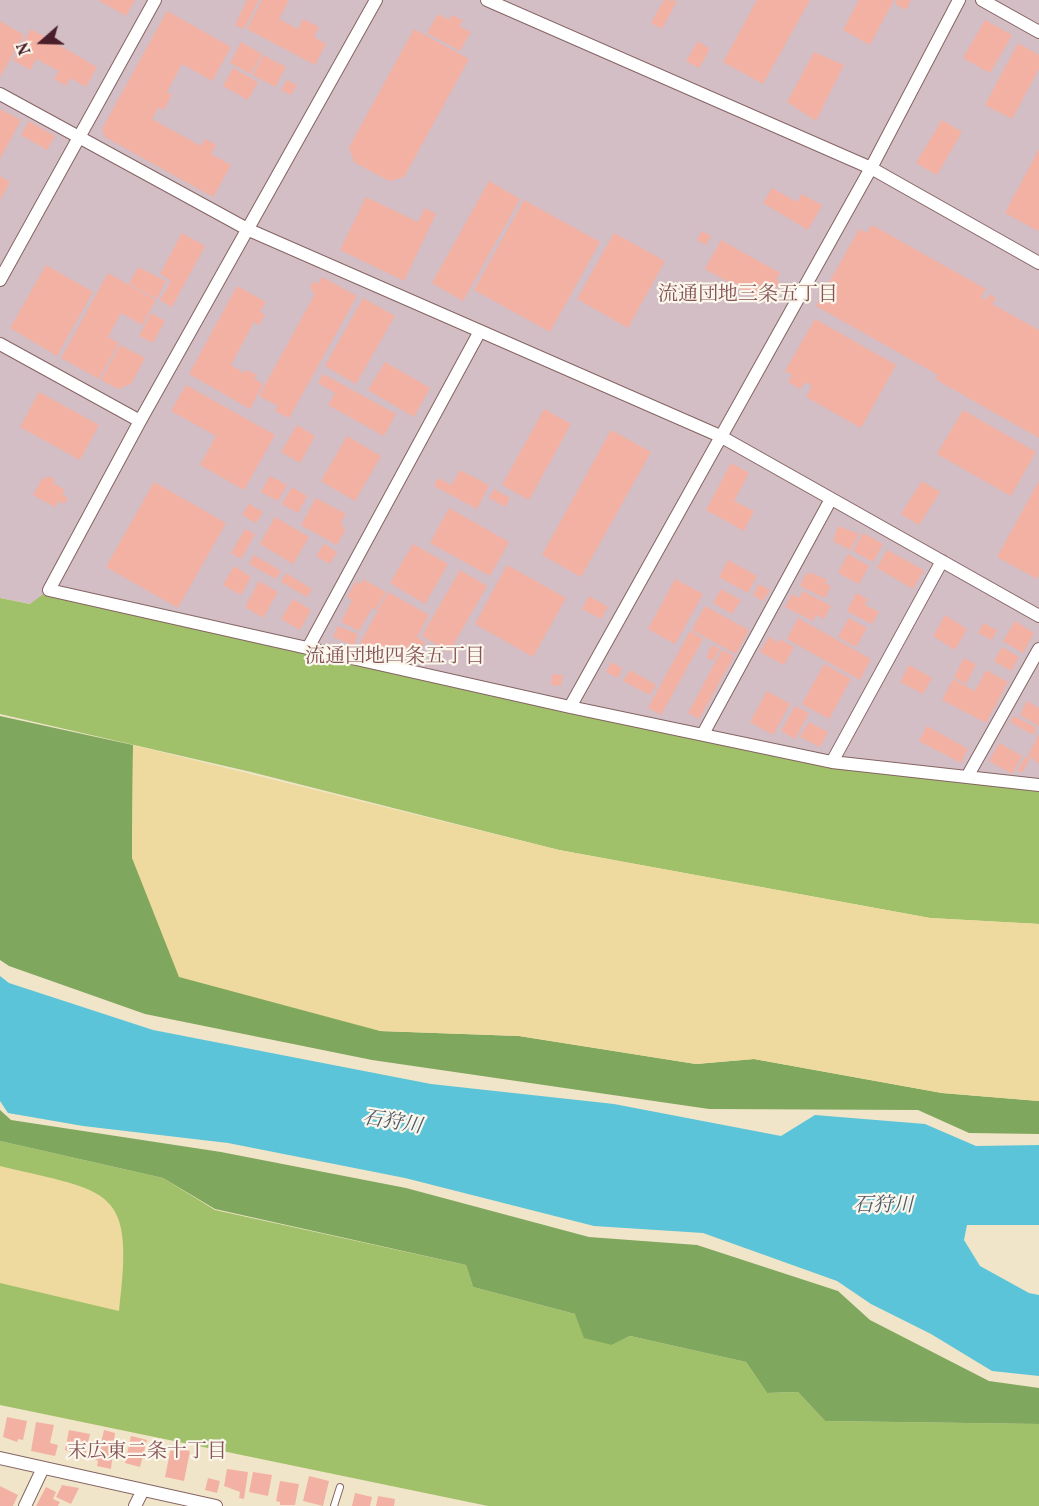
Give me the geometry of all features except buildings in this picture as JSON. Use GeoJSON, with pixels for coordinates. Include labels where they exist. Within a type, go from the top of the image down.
{"type":"FeatureCollection","features":[{"type":"Feature","properties":{"kind":"street"},"geometry":{"type":"LineString","coordinates":[[0,280],[155,0]]}},
{"type":"Feature","properties":{"kind":"street"},"geometry":{"type":"LineString","coordinates":[[376,0],[140,421],[49,590],[570,707],[832,762],[1039,785]]}},
{"type":"Feature","properties":{"kind":"street"},"geometry":{"type":"LineString","coordinates":[[487,0],[870,168],[1039,263]]}},
{"type":"Feature","properties":{"kind":"street"},"geometry":{"type":"LineString","coordinates":[[570,707],[870,168],[959,0]]}},
{"type":"Feature","properties":{"kind":"street"},"geometry":{"type":"LineString","coordinates":[[982,0],[1039,32]]}},
{"type":"Feature","properties":{"kind":"street"},"geometry":{"type":"LineString","coordinates":[[0,93],[78,138],[249,230],[720,436],[1039,616]]}},
{"type":"Feature","properties":{"kind":"street"},"geometry":{"type":"LineString","coordinates":[[308,648],[480,330]]}},
{"type":"Feature","properties":{"kind":"street"},"geometry":{"type":"LineString","coordinates":[[0,344],[140,421]]}},
{"type":"Feature","properties":{"kind":"street"},"geometry":{"type":"LineString","coordinates":[[703,734],[831,499]]}},
{"type":"Feature","properties":{"kind":"street"},"geometry":{"type":"LineString","coordinates":[[832,762],[942,561]]}},
{"type":"Feature","properties":{"kind":"street"},"geometry":{"type":"LineString","coordinates":[[968,777],[1039,649]]}},
{"type":"Feature","properties":{"kind":"street"},"geometry":{"type":"LineString","coordinates":[[0,1458],[216,1506]]}},
{"type":"Feature","properties":{"kind":"street"},"geometry":{"type":"LineString","coordinates":[[25,1506],[43,1468]]}},
{"type":"Feature","properties":{"kind":"street"},"geometry":{"type":"LineString","coordinates":[[135,1506],[143,1490]]}},
{"type":"Feature","properties":{"kind":"lane"},"geometry":{"type":"LineString","coordinates":[[334,1506],[340,1487]]}},
{"type":"Feature","properties":{"kind":"shaded area"},"geometry":{"type":"Polygon","coordinates":[[[0,0],[1039,0],[1039,785],[878,769],[0,598],[0,0]]]}},
{"type":"Feature","properties":{"kind":"green space"},"geometry":{"type":"Polygon","coordinates":[[[49,590],[832,762],[1039,785],[1039,924],[930,918],[559,850],[251,772],[0,714],[0,598],[30,604],[49,590]]]}},
{"type":"Feature","properties":{"kind":"green space"},"geometry":{"type":"Polygon","coordinates":[[[0,716],[133,745],[132,858],[380,1031],[519,1036],[696,1064],[754,1059],[942,1093],[1039,1101],[1039,1134],[969,1133],[918,1110],[709,1109],[372,1060],[145,1014],[9,966],[0,960],[0,716]]]}},
{"type":"Feature","properties":{"kind":"green space"},"geometry":{"type":"Polygon","coordinates":[[[0,1110],[11,1120],[221,1152],[406,1188],[589,1237],[697,1245],[838,1291],[870,1320],[989,1381],[1039,1388],[1039,1424],[825,1421],[798,1392],[767,1393],[746,1362],[630,1336],[612,1345],[584,1338],[575,1314],[473,1287],[466,1265],[215,1209],[163,1178],[0,1141],[0,1110]]]}},
{"type":"Feature","properties":{"kind":"green space"},"geometry":{"type":"Polygon","coordinates":[[[0,1141],[163,1178],[215,1210],[466,1265],[473,1287],[575,1314],[612,1345],[630,1336],[746,1362],[767,1393],[798,1392],[825,1421],[1039,1424],[1039,1506],[488,1506],[0,1405],[0,1141]]]}},
{"type":"Feature","properties":{"kind":"sand"},"geometry":{"type":"Polygon","coordinates":[[[133,745],[559,850],[930,918],[1039,924],[1039,1101],[942,1093],[754,1059],[696,1064],[519,1036],[380,1031],[179,977],[132,858],[133,745]]]}},
{"type":"Feature","properties":{"kind":"sand"},"geometry":{"type":"Polygon","coordinates":[[[0,1166],[68,1182],[91,1191],[107,1201],[118,1217],[123,1239],[119,1311],[0,1283],[0,1166]]]}},
{"type":"Feature","properties":{"kind":"water","name":"石狩川"},"geometry":{"type":"Polygon","coordinates":[[[0,976],[9,983],[153,1030],[431,1084],[614,1104],[781,1136],[815,1115],[925,1124],[976,1146],[1039,1145],[1039,1225],[967,1225],[964,1240],[980,1266],[1029,1293],[1039,1295],[1039,1376],[992,1371],[931,1334],[871,1304],[837,1281],[703,1233],[594,1226],[405,1178],[228,1143],[83,1126],[8,1113],[0,1101],[0,976]]]}},
{"type":"Feature","properties":{"kind":"district","name":"流通団地三条五丁目"},"geometry":{"type":"Point","coordinates":[748,296]}},
{"type":"Feature","properties":{"kind":"district","name":"流通団地四条五丁目"},"geometry":{"type":"Point","coordinates":[395,658]}},
{"type":"Feature","properties":{"kind":"district","name":"末広東二条十丁目"},"geometry":{"type":"Point","coordinates":[147,1453]}}]}
